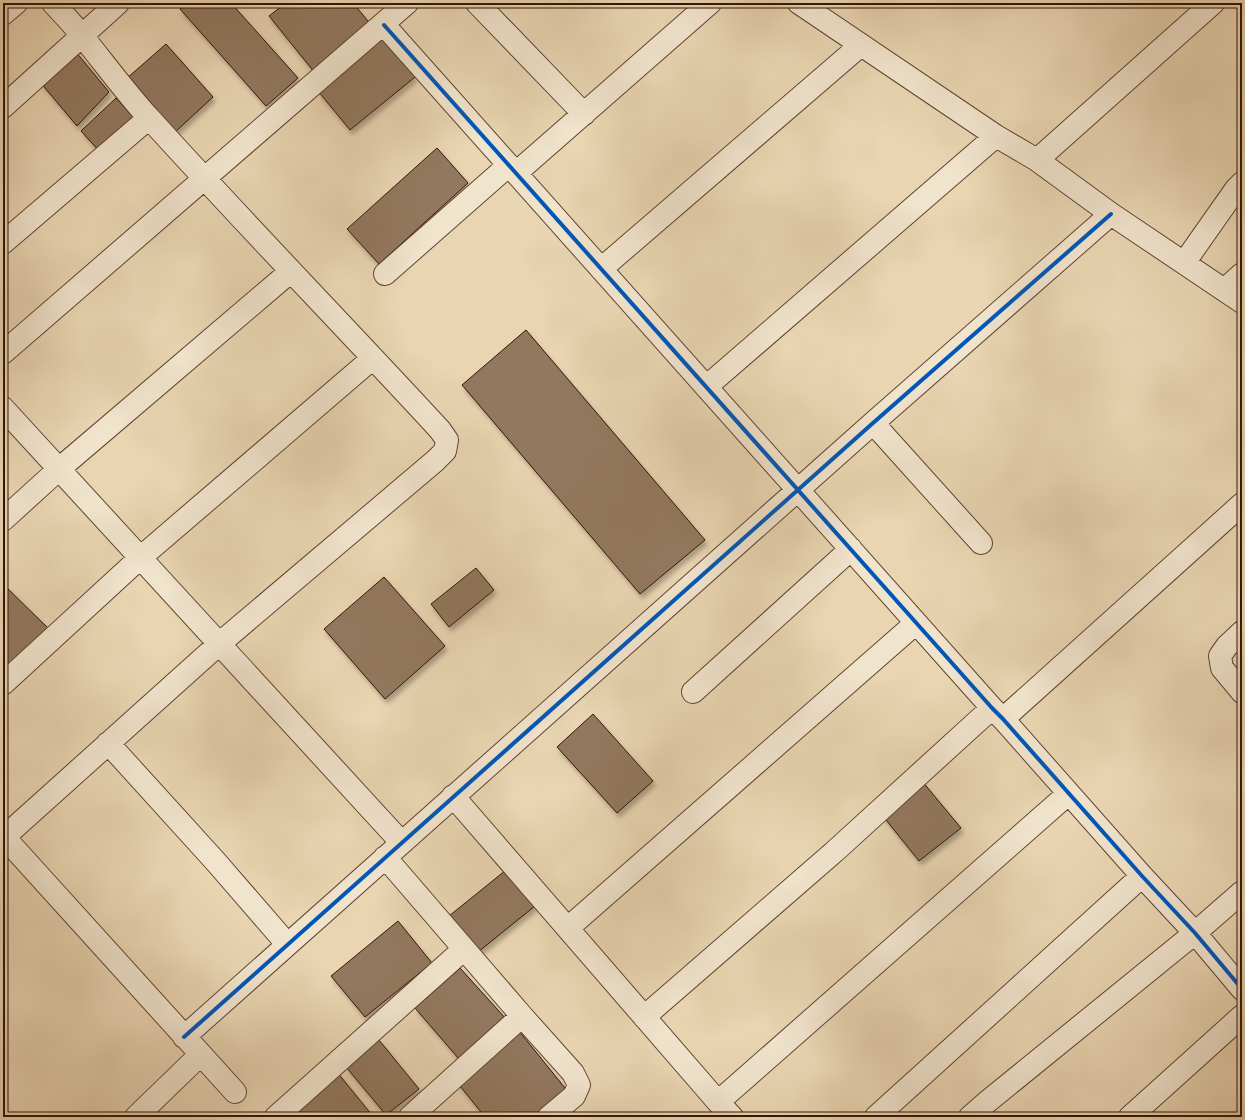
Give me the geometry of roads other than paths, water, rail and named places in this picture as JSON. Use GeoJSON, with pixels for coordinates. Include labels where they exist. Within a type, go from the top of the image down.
{"type":"FeatureCollection","features":[{"type":"Feature","properties":{"kind":"street"},"geometry":{"type":"LineString","coordinates":[[3,14],[16,3]]}},
{"type":"Feature","properties":{"kind":"street"},"geometry":{"type":"LineString","coordinates":[[53,3],[83,36],[149,118],[290,272],[374,358],[440,430],[447,440],[445,451],[435,461],[219,644],[4,838],[235,1092]]}},
{"type":"Feature","properties":{"kind":"street"},"geometry":{"type":"LineString","coordinates":[[3,107],[118,3]]}},
{"type":"Feature","properties":{"kind":"street"},"geometry":{"type":"LineString","coordinates":[[3,353],[384,25],[407,3]]}},
{"type":"Feature","properties":{"kind":"street"},"geometry":{"type":"LineString","coordinates":[[477,3],[584,114]]}},
{"type":"Feature","properties":{"kind":"street"},"geometry":{"type":"LineString","coordinates":[[385,274],[513,169],[584,114],[710,3]]}},
{"type":"Feature","properties":{"kind":"street"},"geometry":{"type":"LineString","coordinates":[[1037,160],[1213,3]]}},
{"type":"Feature","properties":{"kind":"street"},"geometry":{"type":"LineString","coordinates":[[808,5],[861,45],[996,136],[1037,160],[1111,214],[1242,302]]}},
{"type":"Feature","properties":{"kind":"street"},"geometry":{"type":"LineString","coordinates":[[384,25],[1068,794],[1195,933],[1242,989]]}},
{"type":"Feature","properties":{"kind":"street"},"geometry":{"type":"LineString","coordinates":[[601,269],[861,45]]}},
{"type":"Feature","properties":{"kind":"street"},"geometry":{"type":"LineString","coordinates":[[3,243],[149,118]]}},
{"type":"Feature","properties":{"kind":"street"},"geometry":{"type":"LineString","coordinates":[[706,387],[996,136]]}},
{"type":"Feature","properties":{"kind":"street"},"geometry":{"type":"LineString","coordinates":[[1184,263],[1236,189],[1242,183]]}},
{"type":"Feature","properties":{"kind":"street"},"geometry":{"type":"LineString","coordinates":[[184,1036],[873,423],[1111,214]]}},
{"type":"Feature","properties":{"kind":"street"},"geometry":{"type":"LineString","coordinates":[[3,520],[59,469],[290,272]]}},
{"type":"Feature","properties":{"kind":"street"},"geometry":{"type":"LineString","coordinates":[[1224,290],[1242,274]]}},
{"type":"Feature","properties":{"kind":"street"},"geometry":{"type":"LineString","coordinates":[[3,684],[140,558],[374,358]]}},
{"type":"Feature","properties":{"kind":"street"},"geometry":{"type":"LineString","coordinates":[[3,408],[401,842]]}},
{"type":"Feature","properties":{"kind":"street"},"geometry":{"type":"LineString","coordinates":[[873,423],[981,543]]}},
{"type":"Feature","properties":{"kind":"street"},"geometry":{"type":"LineString","coordinates":[[644,1017],[834,852],[1242,504]]}},
{"type":"Feature","properties":{"kind":"street"},"geometry":{"type":"LineString","coordinates":[[693,692],[851,549]]}},
{"type":"Feature","properties":{"kind":"street"},"geometry":{"type":"LineString","coordinates":[[568,928],[916,623]]}},
{"type":"Feature","properties":{"kind":"street"},"geometry":{"type":"LineString","coordinates":[[1242,632],[1227,646],[1220,656],[1222,668],[1242,692]]}},
{"type":"Feature","properties":{"kind":"street"},"geometry":{"type":"LineString","coordinates":[[108,743],[216,862],[287,944]]}},
{"type":"Feature","properties":{"kind":"street"},"geometry":{"type":"LineString","coordinates":[[453,796],[644,1017],[720,1111],[1068,794]]}},
{"type":"Feature","properties":{"kind":"street"},"geometry":{"type":"LineString","coordinates":[[385,856],[522,1016],[573,1073],[579,1085],[574,1096],[549,1117]]}},
{"type":"Feature","properties":{"kind":"street"},"geometry":{"type":"LineString","coordinates":[[876,1117],[1142,876]]}},
{"type":"Feature","properties":{"kind":"street"},"geometry":{"type":"LineString","coordinates":[[970,1117],[986,1102],[1195,933],[1242,892]]}},
{"type":"Feature","properties":{"kind":"street"},"geometry":{"type":"LineString","coordinates":[[276,1117],[464,949]]}},
{"type":"Feature","properties":{"kind":"street"},"geometry":{"type":"LineString","coordinates":[[410,1117],[522,1016]]}},
{"type":"Feature","properties":{"kind":"street"},"geometry":{"type":"LineString","coordinates":[[1130,1117],[1242,1016]]}},
{"type":"Feature","properties":{"kind":"street"},"geometry":{"type":"LineString","coordinates":[[136,1117],[200,1055]]}}]}
